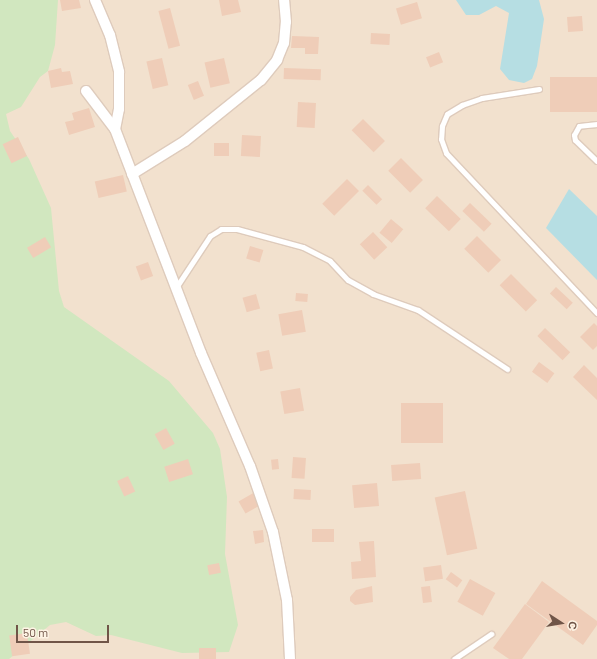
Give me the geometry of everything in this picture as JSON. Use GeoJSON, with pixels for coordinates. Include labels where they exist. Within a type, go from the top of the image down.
{"type":"FeatureCollection","features":[{"type":"Feature","properties":{"kind":"street"},"geometry":{"type":"LineString","coordinates":[[94,0],[110,35],[119,72],[119,109],[115,129]]}},
{"type":"Feature","properties":{"kind":"street"},"geometry":{"type":"LineString","coordinates":[[132,174],[185,141],[261,80],[277,60],[284,43],[286,22],[284,0]]}},
{"type":"Feature","properties":{"kind":"street"},"geometry":{"type":"LineString","coordinates":[[86,91],[115,129],[177,286],[201,353],[250,466],[273,532],[287,600],[290,659]]}},
{"type":"Feature","properties":{"kind":"lane"},"geometry":{"type":"LineString","coordinates":[[539,89],[482,98],[462,105],[447,114],[442,126],[441,139],[446,152],[597,313]]}},
{"type":"Feature","properties":{"kind":"lane"},"geometry":{"type":"LineString","coordinates":[[597,124],[579,126],[574,135],[575,140],[597,161]]}},
{"type":"Feature","properties":{"kind":"lane"},"geometry":{"type":"LineString","coordinates":[[177,286],[210,236],[221,229],[237,229],[303,247],[330,261],[348,280],[373,294],[418,310],[507,369]]}},
{"type":"Feature","properties":{"kind":"lane"},"geometry":{"type":"LineString","coordinates":[[454,659],[491,634]]}},
{"type":"Feature","properties":{"kind":"shaded area"},"geometry":{"type":"Polygon","coordinates":[[[0,0],[597,0],[597,659],[0,659],[0,0]]]}},
{"type":"Feature","properties":{"kind":"green space"},"geometry":{"type":"Polygon","coordinates":[[[0,0],[58,0],[55,45],[48,71],[40,77],[21,107],[6,114],[10,131],[29,159],[51,208],[59,291],[64,307],[169,381],[213,433],[220,449],[227,497],[225,554],[238,625],[229,652],[182,653],[111,635],[96,636],[66,622],[50,625],[9,659],[0,659],[0,0]]]}},
{"type":"Feature","properties":{"kind":"water"},"geometry":{"type":"Polygon","coordinates":[[[456,0],[539,0],[544,19],[537,66],[532,79],[524,83],[509,80],[500,69],[509,13],[496,6],[479,15],[466,15],[456,0]]]}},
{"type":"Feature","properties":{"kind":"water"},"geometry":{"type":"Polygon","coordinates":[[[569,189],[597,216],[597,280],[546,228],[569,189]]]}},
{"type":"Feature","properties":{"kind":"building"},"geometry":{"type":"Polygon","coordinates":[[[60,0],[79,0],[81,8],[62,11],[60,0]]]}},
{"type":"Feature","properties":{"kind":"building"},"geometry":{"type":"Polygon","coordinates":[[[219,0],[238,0],[241,12],[222,16],[219,0]]]}},
{"type":"Feature","properties":{"kind":"building"},"geometry":{"type":"Polygon","coordinates":[[[417,2],[422,18],[401,25],[396,8],[417,2]]]}},
{"type":"Feature","properties":{"kind":"building"},"geometry":{"type":"Polygon","coordinates":[[[170,8],[180,46],[169,49],[158,11],[170,8]]]}},
{"type":"Feature","properties":{"kind":"building"},"geometry":{"type":"Polygon","coordinates":[[[582,16],[583,31],[568,32],[567,17],[582,16]]]}},
{"type":"Feature","properties":{"kind":"building"},"geometry":{"type":"Polygon","coordinates":[[[371,33],[390,34],[389,45],[370,44],[371,33]]]}},
{"type":"Feature","properties":{"kind":"building"},"geometry":{"type":"Polygon","coordinates":[[[292,36],[319,37],[318,54],[305,54],[305,48],[291,48],[292,36]]]}},
{"type":"Feature","properties":{"kind":"building"},"geometry":{"type":"Polygon","coordinates":[[[439,52],[443,62],[430,67],[426,57],[439,52]]]}},
{"type":"Feature","properties":{"kind":"building"},"geometry":{"type":"Polygon","coordinates":[[[162,58],[168,85],[153,89],[146,62],[162,58]]]}},
{"type":"Feature","properties":{"kind":"building"},"geometry":{"type":"Polygon","coordinates":[[[224,58],[230,83],[210,88],[205,62],[224,58]]]}},
{"type":"Feature","properties":{"kind":"building"},"geometry":{"type":"Polygon","coordinates":[[[61,68],[62,72],[70,71],[73,84],[51,88],[48,71],[61,68]]]}},
{"type":"Feature","properties":{"kind":"building"},"geometry":{"type":"Polygon","coordinates":[[[284,68],[321,69],[321,80],[284,79],[284,68]]]}},
{"type":"Feature","properties":{"kind":"building"},"geometry":{"type":"Polygon","coordinates":[[[550,77],[597,77],[597,112],[550,112],[550,77]]]}},
{"type":"Feature","properties":{"kind":"building"},"geometry":{"type":"Polygon","coordinates":[[[198,81],[204,96],[194,100],[188,85],[198,81]]]}},
{"type":"Feature","properties":{"kind":"building"},"geometry":{"type":"Polygon","coordinates":[[[298,102],[316,103],[315,128],[297,127],[298,102]]]}},
{"type":"Feature","properties":{"kind":"building"},"geometry":{"type":"Polygon","coordinates":[[[89,108],[95,127],[69,135],[65,122],[74,120],[72,113],[89,108]]]}},
{"type":"Feature","properties":{"kind":"building"},"geometry":{"type":"Polygon","coordinates":[[[363,119],[385,141],[374,152],[352,130],[363,119]]]}},
{"type":"Feature","properties":{"kind":"building"},"geometry":{"type":"Polygon","coordinates":[[[242,135],[261,136],[260,157],[241,156],[242,135]]]}},
{"type":"Feature","properties":{"kind":"building"},"geometry":{"type":"Polygon","coordinates":[[[18,137],[27,156],[11,163],[3,144],[18,137]]]}},
{"type":"Feature","properties":{"kind":"building"},"geometry":{"type":"Polygon","coordinates":[[[214,143],[229,143],[229,156],[214,156],[214,143]]]}},
{"type":"Feature","properties":{"kind":"building"},"geometry":{"type":"Polygon","coordinates":[[[401,158],[423,180],[410,193],[388,171],[401,158]]]}},
{"type":"Feature","properties":{"kind":"building"},"geometry":{"type":"Polygon","coordinates":[[[123,175],[127,192],[99,198],[95,182],[123,175]]]}},
{"type":"Feature","properties":{"kind":"building"},"geometry":{"type":"Polygon","coordinates":[[[347,179],[359,191],[334,216],[322,204],[347,179]]]}},
{"type":"Feature","properties":{"kind":"building"},"geometry":{"type":"Polygon","coordinates":[[[368,185],[382,199],[376,205],[362,191],[368,185]]]}},
{"type":"Feature","properties":{"kind":"building"},"geometry":{"type":"Polygon","coordinates":[[[437,196],[461,219],[449,231],[425,208],[437,196]]]}},
{"type":"Feature","properties":{"kind":"building"},"geometry":{"type":"Polygon","coordinates":[[[470,203],[492,224],[484,232],[462,211],[470,203]]]}},
{"type":"Feature","properties":{"kind":"building"},"geometry":{"type":"Polygon","coordinates":[[[391,219],[403,229],[392,243],[379,233],[391,219]]]}},
{"type":"Feature","properties":{"kind":"building"},"geometry":{"type":"Polygon","coordinates":[[[373,232],[387,247],[374,260],[360,244],[373,232]]]}},
{"type":"Feature","properties":{"kind":"building"},"geometry":{"type":"Polygon","coordinates":[[[477,236],[501,260],[488,273],[464,249],[477,236]]]}},
{"type":"Feature","properties":{"kind":"building"},"geometry":{"type":"Polygon","coordinates":[[[45,237],[51,247],[33,258],[27,248],[45,237]]]}},
{"type":"Feature","properties":{"kind":"building"},"geometry":{"type":"Polygon","coordinates":[[[250,246],[263,250],[260,263],[246,258],[250,246]]]}},
{"type":"Feature","properties":{"kind":"building"},"geometry":{"type":"Polygon","coordinates":[[[148,262],[153,276],[141,281],[136,266],[148,262]]]}},
{"type":"Feature","properties":{"kind":"building"},"geometry":{"type":"Polygon","coordinates":[[[511,274],[537,300],[526,311],[500,285],[511,274]]]}},
{"type":"Feature","properties":{"kind":"building"},"geometry":{"type":"Polygon","coordinates":[[[556,287],[573,303],[567,309],[550,294],[556,287]]]}},
{"type":"Feature","properties":{"kind":"building"},"geometry":{"type":"Polygon","coordinates":[[[296,293],[308,294],[307,302],[295,301],[296,293]]]}},
{"type":"Feature","properties":{"kind":"building"},"geometry":{"type":"Polygon","coordinates":[[[256,294],[260,308],[247,312],[243,298],[256,294]]]}},
{"type":"Feature","properties":{"kind":"building"},"geometry":{"type":"Polygon","coordinates":[[[302,310],[306,332],[282,336],[278,314],[302,310]]]}},
{"type":"Feature","properties":{"kind":"building"},"geometry":{"type":"Polygon","coordinates":[[[594,323],[597,326],[597,346],[593,350],[580,337],[594,323]]]}},
{"type":"Feature","properties":{"kind":"building"},"geometry":{"type":"Polygon","coordinates":[[[545,328],[570,352],[563,360],[537,336],[545,328]]]}},
{"type":"Feature","properties":{"kind":"building"},"geometry":{"type":"Polygon","coordinates":[[[269,350],[273,369],[260,371],[256,353],[269,350]]]}},
{"type":"Feature","properties":{"kind":"building"},"geometry":{"type":"Polygon","coordinates":[[[539,362],[554,373],[547,383],[532,372],[539,362]]]}},
{"type":"Feature","properties":{"kind":"building"},"geometry":{"type":"Polygon","coordinates":[[[584,365],[597,378],[597,400],[573,377],[584,365]]]}},
{"type":"Feature","properties":{"kind":"building"},"geometry":{"type":"Polygon","coordinates":[[[300,388],[304,411],[284,414],[280,391],[300,388]]]}},
{"type":"Feature","properties":{"kind":"building"},"geometry":{"type":"Polygon","coordinates":[[[401,403],[443,403],[443,443],[401,443],[401,403]]]}},
{"type":"Feature","properties":{"kind":"building"},"geometry":{"type":"Polygon","coordinates":[[[166,428],[175,444],[163,450],[155,434],[166,428]]]}},
{"type":"Feature","properties":{"kind":"building"},"geometry":{"type":"Polygon","coordinates":[[[293,457],[306,458],[305,479],[292,478],[293,457]]]}},
{"type":"Feature","properties":{"kind":"building"},"geometry":{"type":"Polygon","coordinates":[[[188,459],[193,474],[169,482],[164,467],[188,459]]]}},
{"type":"Feature","properties":{"kind":"building"},"geometry":{"type":"Polygon","coordinates":[[[278,459],[279,469],[272,470],[271,460],[278,459]]]}},
{"type":"Feature","properties":{"kind":"building"},"geometry":{"type":"Polygon","coordinates":[[[420,463],[421,479],[392,481],[391,465],[420,463]]]}},
{"type":"Feature","properties":{"kind":"building"},"geometry":{"type":"Polygon","coordinates":[[[128,476],[135,491],[124,496],[117,481],[128,476]]]}},
{"type":"Feature","properties":{"kind":"building"},"geometry":{"type":"Polygon","coordinates":[[[377,483],[379,506],[354,508],[352,485],[377,483]]]}},
{"type":"Feature","properties":{"kind":"building"},"geometry":{"type":"Polygon","coordinates":[[[294,489],[311,490],[310,500],[293,499],[294,489]]]}},
{"type":"Feature","properties":{"kind":"building"},"geometry":{"type":"Polygon","coordinates":[[[465,491],[477,549],[447,555],[435,497],[465,491]]]}},
{"type":"Feature","properties":{"kind":"building"},"geometry":{"type":"Polygon","coordinates":[[[255,492],[262,504],[246,514],[239,502],[255,492]]]}},
{"type":"Feature","properties":{"kind":"building"},"geometry":{"type":"Polygon","coordinates":[[[312,529],[334,529],[334,542],[312,542],[312,529]]]}},
{"type":"Feature","properties":{"kind":"building"},"geometry":{"type":"Polygon","coordinates":[[[263,530],[264,542],[255,544],[253,531],[263,530]]]}},
{"type":"Feature","properties":{"kind":"building"},"geometry":{"type":"Polygon","coordinates":[[[374,541],[376,577],[352,579],[351,562],[361,561],[359,542],[374,541]]]}},
{"type":"Feature","properties":{"kind":"building"},"geometry":{"type":"Polygon","coordinates":[[[219,563],[221,573],[209,575],[207,565],[219,563]]]}},
{"type":"Feature","properties":{"kind":"building"},"geometry":{"type":"Polygon","coordinates":[[[441,565],[443,579],[425,581],[423,568],[441,565]]]}},
{"type":"Feature","properties":{"kind":"building"},"geometry":{"type":"Polygon","coordinates":[[[451,572],[462,580],[457,588],[446,579],[451,572]]]}},
{"type":"Feature","properties":{"kind":"building"},"geometry":{"type":"Polygon","coordinates":[[[470,579],[495,593],[483,616],[457,602],[470,579]]]}},
{"type":"Feature","properties":{"kind":"building"},"geometry":{"type":"Polygon","coordinates":[[[542,581],[597,621],[597,625],[583,645],[526,604],[542,581]]]}},
{"type":"Feature","properties":{"kind":"building"},"geometry":{"type":"Polygon","coordinates":[[[372,586],[373,602],[355,605],[350,601],[350,597],[356,590],[372,586]]]}},
{"type":"Feature","properties":{"kind":"building"},"geometry":{"type":"Polygon","coordinates":[[[430,586],[432,602],[423,603],[421,587],[430,586]]]}},
{"type":"Feature","properties":{"kind":"building"},"geometry":{"type":"Polygon","coordinates":[[[525,604],[549,622],[522,659],[509,659],[493,648],[525,604]]]}},
{"type":"Feature","properties":{"kind":"building"},"geometry":{"type":"Polygon","coordinates":[[[27,633],[30,654],[12,656],[9,636],[27,633]]]}},
{"type":"Feature","properties":{"kind":"building"},"geometry":{"type":"Polygon","coordinates":[[[199,648],[216,648],[216,659],[199,659],[199,648]]]}}]}
